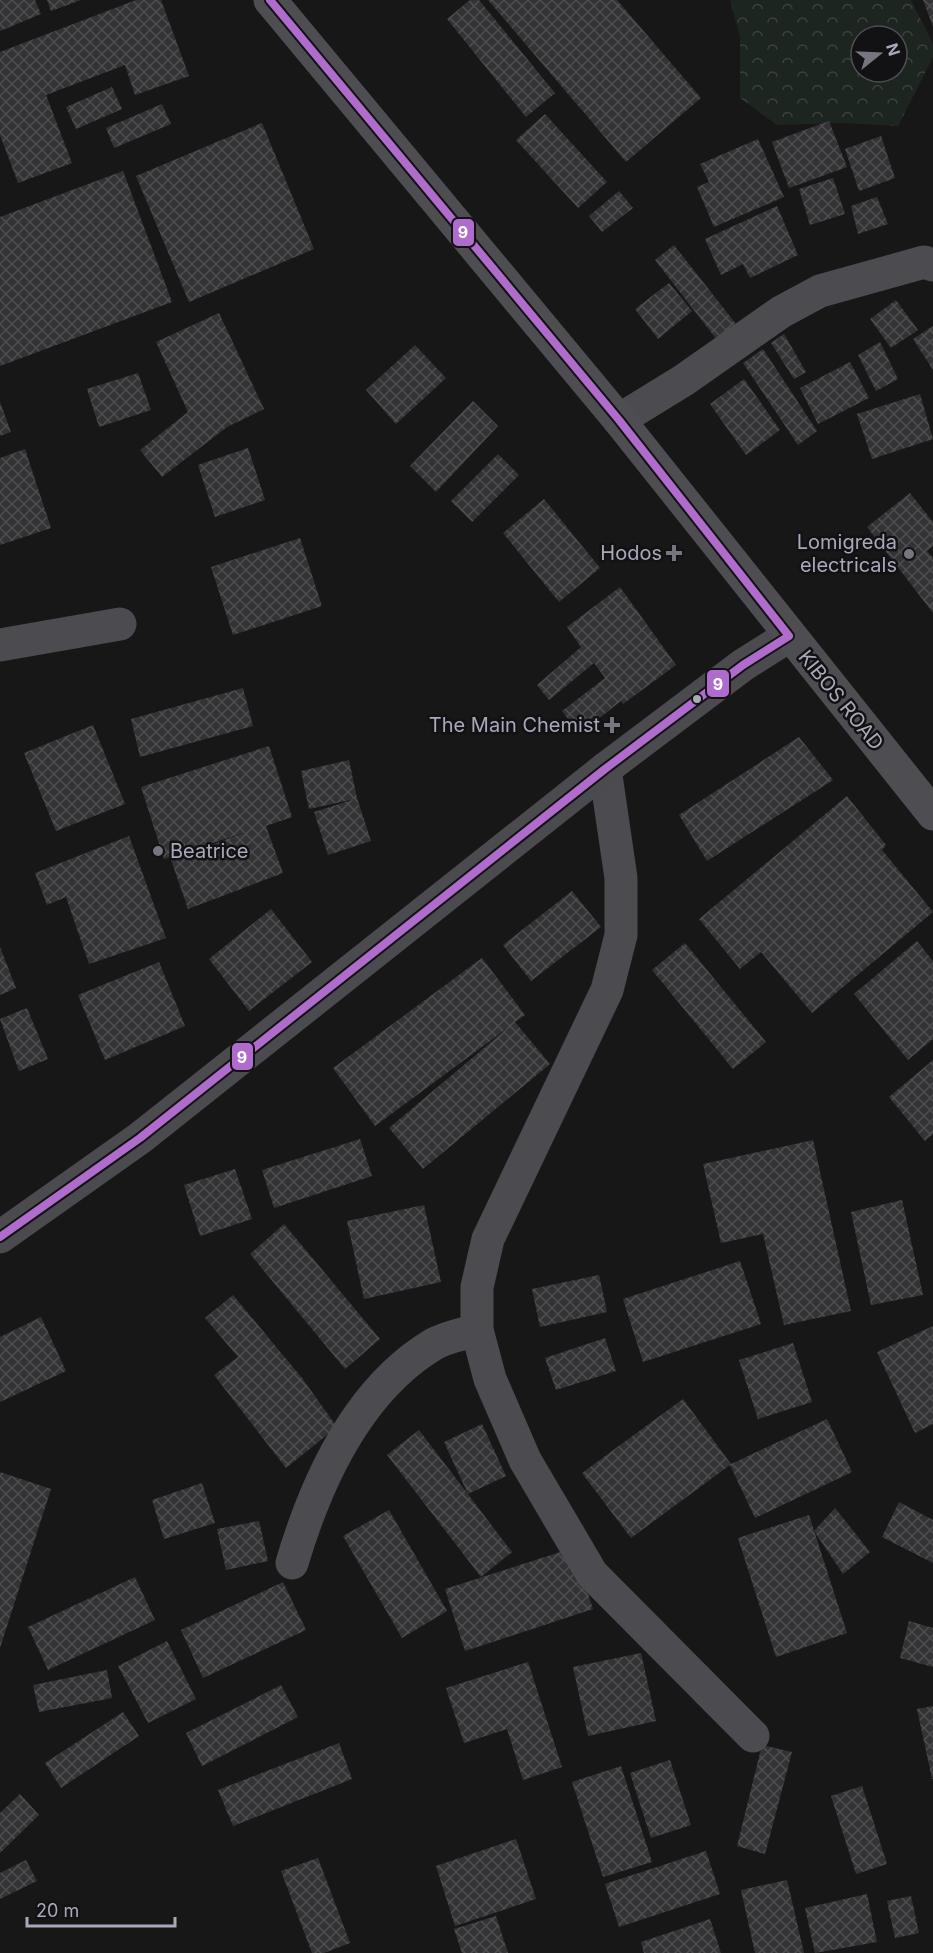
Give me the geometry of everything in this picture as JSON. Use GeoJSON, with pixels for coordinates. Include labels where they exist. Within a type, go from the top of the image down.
{"type":"FeatureCollection","features":[{"type":"Feature","properties":{"kind":"main road","name":"KIBOS ROAD"},"geometry":{"type":"LineString","coordinates":[[277,2],[619,420],[933,814]]}},
{"type":"Feature","properties":{"kind":"street"},"geometry":{"type":"LineString","coordinates":[[619,420],[684,380],[781,312],[820,291],[924,262],[933,265]]}},
{"type":"Feature","properties":{"kind":"street"},"geometry":{"type":"LineString","coordinates":[[0,645],[120,624]]}},
{"type":"Feature","properties":{"kind":"street"},"geometry":{"type":"LineString","coordinates":[[0,1237],[140,1138],[605,769],[743,665],[789,636]]}},
{"type":"Feature","properties":{"kind":"street"},"geometry":{"type":"LineString","coordinates":[[605,769],[621,878],[621,935],[606,990],[488,1239],[477,1287],[477,1330],[489,1379],[525,1460],[592,1574],[753,1736]]}},
{"type":"Feature","properties":{"kind":"street"},"geometry":{"type":"LineString","coordinates":[[292,1563],[305,1521],[359,1415],[390,1379],[435,1343],[477,1330]]}},
{"type":"Feature","properties":{"kind":"green space"},"geometry":{"type":"Polygon","coordinates":[[[730,0],[911,0],[933,44],[933,57],[898,126],[845,123],[777,125],[740,98],[740,37],[730,0]]]}},
{"type":"Feature","properties":{"kind":"building"},"geometry":{"type":"Polygon","coordinates":[[[0,0],[35,0],[41,14],[0,31],[0,0]]]}},
{"type":"Feature","properties":{"kind":"building"},"geometry":{"type":"Polygon","coordinates":[[[47,0],[81,0],[51,11],[47,0]]]}},
{"type":"Feature","properties":{"kind":"building"},"geometry":{"type":"Polygon","coordinates":[[[136,0],[161,0],[189,76],[135,95],[125,65],[46,95],[72,163],[18,183],[0,135],[0,52],[136,0]]]}},
{"type":"Feature","properties":{"kind":"building"},"geometry":{"type":"Polygon","coordinates":[[[470,0],[479,0],[555,93],[526,117],[447,19],[470,0]]]}},
{"type":"Feature","properties":{"kind":"building"},"geometry":{"type":"Polygon","coordinates":[[[488,0],[617,0],[701,98],[626,162],[488,0]]]}},
{"type":"Feature","properties":{"kind":"building"},"geometry":{"type":"Polygon","coordinates":[[[923,0],[933,0],[933,27],[923,0]]]}},
{"type":"Feature","properties":{"kind":"building"},"geometry":{"type":"Polygon","coordinates":[[[112,87],[122,109],[76,129],[66,107],[112,87]]]}},
{"type":"Feature","properties":{"kind":"building"},"geometry":{"type":"Polygon","coordinates":[[[162,104],[171,124],[114,148],[106,128],[162,104]]]}},
{"type":"Feature","properties":{"kind":"building"},"geometry":{"type":"Polygon","coordinates":[[[545,114],[607,182],[578,208],[516,140],[545,114]]]}},
{"type":"Feature","properties":{"kind":"building"},"geometry":{"type":"Polygon","coordinates":[[[829,121],[847,167],[789,188],[772,142],[829,121]]]}},
{"type":"Feature","properties":{"kind":"building"},"geometry":{"type":"Polygon","coordinates":[[[262,123],[314,249],[189,302],[136,176],[262,123]]]}},
{"type":"Feature","properties":{"kind":"building"},"geometry":{"type":"Polygon","coordinates":[[[881,136],[895,178],[859,191],[845,149],[881,136]]]}},
{"type":"Feature","properties":{"kind":"building"},"geometry":{"type":"Polygon","coordinates":[[[758,139],[784,197],[714,227],[697,187],[709,182],[700,164],[758,139]]]}},
{"type":"Feature","properties":{"kind":"building"},"geometry":{"type":"Polygon","coordinates":[[[123,171],[172,302],[0,366],[0,217],[123,171]]]}},
{"type":"Feature","properties":{"kind":"building"},"geometry":{"type":"Polygon","coordinates":[[[833,178],[845,214],[810,225],[799,189],[833,178]]]}},
{"type":"Feature","properties":{"kind":"building"},"geometry":{"type":"Polygon","coordinates":[[[619,191],[633,208],[602,232],[589,216],[619,191]]]}},
{"type":"Feature","properties":{"kind":"building"},"geometry":{"type":"Polygon","coordinates":[[[877,197],[888,224],[858,234],[851,206],[877,197]]]}},
{"type":"Feature","properties":{"kind":"building"},"geometry":{"type":"Polygon","coordinates":[[[777,206],[798,255],[750,278],[743,264],[721,275],[705,239],[777,206]]]}},
{"type":"Feature","properties":{"kind":"building"},"geometry":{"type":"Polygon","coordinates":[[[674,245],[736,324],[717,340],[655,260],[674,245]]]}},
{"type":"Feature","properties":{"kind":"building"},"geometry":{"type":"Polygon","coordinates":[[[669,283],[692,311],[658,339],[635,309],[669,283]]]}},
{"type":"Feature","properties":{"kind":"building"},"geometry":{"type":"Polygon","coordinates":[[[896,300],[918,330],[891,348],[870,319],[896,300]]]}},
{"type":"Feature","properties":{"kind":"building"},"geometry":{"type":"Polygon","coordinates":[[[219,313],[264,409],[227,427],[162,477],[140,450],[188,412],[156,342],[219,313]]]}},
{"type":"Feature","properties":{"kind":"building"},"geometry":{"type":"Polygon","coordinates":[[[933,326],[933,370],[913,339],[933,326]]]}},
{"type":"Feature","properties":{"kind":"building"},"geometry":{"type":"Polygon","coordinates":[[[784,334],[806,372],[794,379],[771,343],[784,334]]]}},
{"type":"Feature","properties":{"kind":"building"},"geometry":{"type":"Polygon","coordinates":[[[880,342],[898,379],[876,391],[858,355],[880,342]]]}},
{"type":"Feature","properties":{"kind":"building"},"geometry":{"type":"Polygon","coordinates":[[[415,345],[446,378],[396,424],[366,390],[415,345]]]}},
{"type":"Feature","properties":{"kind":"building"},"geometry":{"type":"Polygon","coordinates":[[[763,349],[817,431],[798,445],[743,363],[763,349]]]}},
{"type":"Feature","properties":{"kind":"building"},"geometry":{"type":"Polygon","coordinates":[[[850,362],[869,398],[818,424],[800,388],[850,362]]]}},
{"type":"Feature","properties":{"kind":"building"},"geometry":{"type":"Polygon","coordinates":[[[138,373],[151,410],[99,427],[87,389],[138,373]]]}},
{"type":"Feature","properties":{"kind":"building"},"geometry":{"type":"Polygon","coordinates":[[[744,379],[780,430],[746,455],[710,404],[744,379]]]}},
{"type":"Feature","properties":{"kind":"building"},"geometry":{"type":"Polygon","coordinates":[[[920,394],[933,439],[872,459],[857,414],[920,394]]]}},
{"type":"Feature","properties":{"kind":"building"},"geometry":{"type":"Polygon","coordinates":[[[473,401],[498,426],[436,492],[410,466],[473,401]]]}},
{"type":"Feature","properties":{"kind":"building"},"geometry":{"type":"Polygon","coordinates":[[[0,402],[11,432],[0,436],[0,402]]]}},
{"type":"Feature","properties":{"kind":"building"},"geometry":{"type":"Polygon","coordinates":[[[248,448],[265,500],[215,517],[198,465],[248,448]]]}},
{"type":"Feature","properties":{"kind":"building"},"geometry":{"type":"Polygon","coordinates":[[[25,449],[51,528],[0,545],[0,458],[25,449]]]}},
{"type":"Feature","properties":{"kind":"building"},"geometry":{"type":"Polygon","coordinates":[[[498,454],[519,475],[472,522],[451,501],[498,454]]]}},
{"type":"Feature","properties":{"kind":"building","name":"Lomigreda electricals"},"geometry":{"type":"Polygon","coordinates":[[[910,493],[933,522],[933,546],[927,551],[933,558],[933,613],[867,527],[910,493]]]}},
{"type":"Feature","properties":{"kind":"building"},"geometry":{"type":"Polygon","coordinates":[[[544,499],[600,568],[559,602],[503,533],[544,499]]]}},
{"type":"Feature","properties":{"kind":"building"},"geometry":{"type":"Polygon","coordinates":[[[300,538],[322,606],[233,635],[211,567],[300,538]]]}},
{"type":"Feature","properties":{"kind":"building"},"geometry":{"type":"Polygon","coordinates":[[[620,587],[676,665],[623,704],[621,701],[579,734],[562,711],[605,678],[594,663],[549,700],[537,685],[581,647],[567,627],[620,587]]]}},
{"type":"Feature","properties":{"kind":"building"},"geometry":{"type":"Polygon","coordinates":[[[243,688],[253,726],[140,757],[131,719],[243,688]]]}},
{"type":"Feature","properties":{"kind":"building"},"geometry":{"type":"Polygon","coordinates":[[[93,725],[125,804],[56,831],[24,753],[93,725]]]}},
{"type":"Feature","properties":{"kind":"building"},"geometry":{"type":"Polygon","coordinates":[[[799,737],[833,780],[707,861],[679,815],[799,737]]]}},
{"type":"Feature","properties":{"kind":"building"},"geometry":{"type":"Polygon","coordinates":[[[269,746],[292,817],[266,826],[283,873],[188,909],[171,860],[246,832],[164,859],[141,787],[269,746]]]}},
{"type":"Feature","properties":{"kind":"building"},"geometry":{"type":"Polygon","coordinates":[[[349,760],[357,798],[371,841],[328,855],[314,812],[355,799],[309,809],[301,771],[349,760]]]}},
{"type":"Feature","properties":{"kind":"building"},"geometry":{"type":"Polygon","coordinates":[[[847,796],[886,845],[882,850],[933,912],[812,1013],[761,952],[740,969],[699,919],[847,796]]]}},
{"type":"Feature","properties":{"kind":"building"},"geometry":{"type":"Polygon","coordinates":[[[129,836],[166,938],[89,964],[66,897],[47,905],[35,873],[129,836]]]}},
{"type":"Feature","properties":{"kind":"building"},"geometry":{"type":"Polygon","coordinates":[[[572,891],[601,927],[531,981],[503,945],[572,891]]]}},
{"type":"Feature","properties":{"kind":"building"},"geometry":{"type":"Polygon","coordinates":[[[271,909],[312,962],[249,1011],[209,959],[271,909]]]}},
{"type":"Feature","properties":{"kind":"building"},"geometry":{"type":"Polygon","coordinates":[[[917,941],[933,961],[933,1039],[908,1060],[854,994],[917,941]]]}},
{"type":"Feature","properties":{"kind":"building"},"geometry":{"type":"Polygon","coordinates":[[[685,943],[766,1042],[733,1069],[652,970],[685,943]]]}},
{"type":"Feature","properties":{"kind":"building"},"geometry":{"type":"Polygon","coordinates":[[[0,947],[16,988],[0,995],[0,947]]]}},
{"type":"Feature","properties":{"kind":"building"},"geometry":{"type":"Polygon","coordinates":[[[482,958],[525,1015],[515,1022],[550,1064],[423,1169],[389,1128],[509,1027],[375,1126],[333,1068],[482,958]]]}},
{"type":"Feature","properties":{"kind":"building"},"geometry":{"type":"Polygon","coordinates":[[[159,962],[185,1026],[105,1060],[78,995],[159,962]]]}},
{"type":"Feature","properties":{"kind":"building"},"geometry":{"type":"Polygon","coordinates":[[[27,1008],[48,1059],[19,1071],[0,1019],[27,1008]]]}},
{"type":"Feature","properties":{"kind":"building"},"geometry":{"type":"Polygon","coordinates":[[[933,1060],[933,1134],[925,1141],[889,1097],[933,1060]]]}},
{"type":"Feature","properties":{"kind":"building"},"geometry":{"type":"Polygon","coordinates":[[[360,1139],[372,1176],[274,1208],[262,1170],[360,1139]]]}},
{"type":"Feature","properties":{"kind":"building"},"geometry":{"type":"Polygon","coordinates":[[[813,1140],[851,1311],[784,1325],[763,1234],[721,1243],[703,1164],[813,1140]]]}},
{"type":"Feature","properties":{"kind":"building"},"geometry":{"type":"Polygon","coordinates":[[[235,1169],[252,1219],[200,1236],[184,1185],[235,1169]]]}},
{"type":"Feature","properties":{"kind":"building"},"geometry":{"type":"Polygon","coordinates":[[[902,1200],[923,1295],[871,1305],[851,1212],[902,1200]]]}},
{"type":"Feature","properties":{"kind":"building"},"geometry":{"type":"Polygon","coordinates":[[[424,1205],[441,1282],[364,1299],[347,1221],[424,1205]]]}},
{"type":"Feature","properties":{"kind":"building"},"geometry":{"type":"Polygon","coordinates":[[[284,1224],[380,1339],[345,1369],[250,1254],[284,1224]]]}},
{"type":"Feature","properties":{"kind":"building"},"geometry":{"type":"Polygon","coordinates":[[[740,1261],[761,1324],[643,1362],[623,1299],[740,1261]]]}},
{"type":"Feature","properties":{"kind":"building"},"geometry":{"type":"Polygon","coordinates":[[[599,1275],[607,1312],[540,1327],[532,1289],[599,1275]]]}},
{"type":"Feature","properties":{"kind":"building"},"geometry":{"type":"Polygon","coordinates":[[[233,1295],[302,1378],[337,1427],[286,1468],[214,1375],[238,1357],[205,1318],[233,1295]]]}},
{"type":"Feature","properties":{"kind":"building"},"geometry":{"type":"Polygon","coordinates":[[[41,1317],[66,1371],[0,1402],[0,1337],[41,1317]]]}},
{"type":"Feature","properties":{"kind":"building"},"geometry":{"type":"Polygon","coordinates":[[[933,1326],[933,1424],[915,1433],[877,1352],[933,1326]]]}},
{"type":"Feature","properties":{"kind":"building"},"geometry":{"type":"Polygon","coordinates":[[[605,1338],[616,1371],[556,1390],[545,1358],[605,1338]]]}},
{"type":"Feature","properties":{"kind":"building"},"geometry":{"type":"Polygon","coordinates":[[[793,1343],[812,1402],[758,1419],[739,1360],[793,1343]]]}},
{"type":"Feature","properties":{"kind":"building"},"geometry":{"type":"Polygon","coordinates":[[[683,1399],[731,1464],[827,1419],[852,1472],[755,1518],[730,1465],[631,1538],[582,1473],[683,1399]]]}},
{"type":"Feature","properties":{"kind":"building"},"geometry":{"type":"Polygon","coordinates":[[[482,1424],[506,1476],[468,1494],[444,1442],[482,1424]]]}},
{"type":"Feature","properties":{"kind":"building"},"geometry":{"type":"Polygon","coordinates":[[[419,1430],[512,1552],[481,1577],[387,1455],[419,1430]]]}},
{"type":"Feature","properties":{"kind":"building"},"geometry":{"type":"Polygon","coordinates":[[[0,1472],[51,1489],[0,1648],[0,1472]]]}},
{"type":"Feature","properties":{"kind":"building"},"geometry":{"type":"Polygon","coordinates":[[[202,1483],[215,1523],[164,1539],[152,1500],[202,1483]]]}},
{"type":"Feature","properties":{"kind":"building"},"geometry":{"type":"Polygon","coordinates":[[[899,1502],[933,1520],[933,1563],[882,1537],[899,1502]]]}},
{"type":"Feature","properties":{"kind":"building"},"geometry":{"type":"Polygon","coordinates":[[[835,1508],[870,1552],[843,1574],[814,1531],[835,1508]]]}},
{"type":"Feature","properties":{"kind":"building"},"geometry":{"type":"Polygon","coordinates":[[[389,1510],[447,1611],[402,1638],[343,1536],[389,1510]]]}},
{"type":"Feature","properties":{"kind":"building"},"geometry":{"type":"Polygon","coordinates":[[[809,1515],[847,1633],[776,1657],[738,1538],[809,1515]]]}},
{"type":"Feature","properties":{"kind":"building"},"geometry":{"type":"Polygon","coordinates":[[[259,1521],[268,1561],[226,1570],[217,1529],[259,1521]]]}},
{"type":"Feature","properties":{"kind":"building"},"geometry":{"type":"Polygon","coordinates":[[[573,1548],[593,1609],[465,1651],[445,1589],[573,1548]]]}},
{"type":"Feature","properties":{"kind":"building"},"geometry":{"type":"Polygon","coordinates":[[[135,1577],[155,1620],[48,1670],[28,1627],[135,1577]]]}},
{"type":"Feature","properties":{"kind":"building"},"geometry":{"type":"Polygon","coordinates":[[[283,1582],[306,1630],[203,1678],[181,1630],[283,1582]]]}},
{"type":"Feature","properties":{"kind":"building"},"geometry":{"type":"Polygon","coordinates":[[[909,1621],[933,1628],[933,1667],[900,1658],[909,1621]]]}},
{"type":"Feature","properties":{"kind":"building"},"geometry":{"type":"Polygon","coordinates":[[[167,1641],[196,1699],[148,1723],[118,1666],[167,1641]]]}},
{"type":"Feature","properties":{"kind":"building"},"geometry":{"type":"Polygon","coordinates":[[[641,1653],[656,1721],[588,1736],[573,1667],[641,1653]]]}},
{"type":"Feature","properties":{"kind":"building"},"geometry":{"type":"Polygon","coordinates":[[[528,1662],[562,1767],[523,1780],[507,1729],[464,1743],[446,1688],[528,1662]]]}},
{"type":"Feature","properties":{"kind":"building"},"geometry":{"type":"Polygon","coordinates":[[[107,1670],[112,1698],[39,1712],[33,1685],[107,1670]]]}},
{"type":"Feature","properties":{"kind":"building"},"geometry":{"type":"Polygon","coordinates":[[[281,1685],[298,1717],[202,1766],[186,1733],[281,1685]]]}},
{"type":"Feature","properties":{"kind":"building"},"geometry":{"type":"Polygon","coordinates":[[[933,1706],[933,1779],[932,1779],[917,1709],[933,1706]]]}},
{"type":"Feature","properties":{"kind":"building"},"geometry":{"type":"Polygon","coordinates":[[[123,1712],[139,1736],[61,1788],[45,1763],[123,1712]]]}},
{"type":"Feature","properties":{"kind":"building"},"geometry":{"type":"Polygon","coordinates":[[[339,1743],[352,1779],[233,1826],[218,1790],[339,1743]]]}},
{"type":"Feature","properties":{"kind":"building"},"geometry":{"type":"Polygon","coordinates":[[[762,1745],[792,1752],[765,1854],[737,1846],[762,1745]]]}},
{"type":"Feature","properties":{"kind":"building"},"geometry":{"type":"Polygon","coordinates":[[[670,1760],[691,1825],[651,1838],[630,1773],[670,1760]]]}},
{"type":"Feature","properties":{"kind":"building"},"geometry":{"type":"Polygon","coordinates":[[[621,1766],[652,1862],[603,1877],[572,1782],[621,1766]]]}},
{"type":"Feature","properties":{"kind":"building"},"geometry":{"type":"Polygon","coordinates":[[[862,1786],[887,1864],[856,1874],[831,1796],[862,1786]]]}},
{"type":"Feature","properties":{"kind":"building"},"geometry":{"type":"Polygon","coordinates":[[[20,1794],[39,1815],[0,1853],[0,1813],[20,1794]]]}},
{"type":"Feature","properties":{"kind":"building"},"geometry":{"type":"Polygon","coordinates":[[[516,1839],[536,1899],[455,1926],[436,1866],[516,1839]]]}},
{"type":"Feature","properties":{"kind":"building"},"geometry":{"type":"Polygon","coordinates":[[[706,1851],[720,1894],[619,1927],[605,1884],[706,1851]]]}},
{"type":"Feature","properties":{"kind":"building"},"geometry":{"type":"Polygon","coordinates":[[[318,1858],[350,1943],[324,1953],[312,1953],[281,1871],[318,1858]]]}},
{"type":"Feature","properties":{"kind":"building"},"geometry":{"type":"Polygon","coordinates":[[[26,1860],[37,1881],[0,1899],[0,1873],[26,1860]]]}},
{"type":"Feature","properties":{"kind":"building"},"geometry":{"type":"Polygon","coordinates":[[[787,1880],[804,1953],[755,1953],[741,1890],[787,1880]]]}},
{"type":"Feature","properties":{"kind":"building"},"geometry":{"type":"Polygon","coordinates":[[[867,1894],[877,1942],[815,1953],[805,1908],[867,1894]]]}},
{"type":"Feature","properties":{"kind":"building"},"geometry":{"type":"Polygon","coordinates":[[[911,1896],[919,1933],[895,1938],[887,1901],[911,1896]]]}},
{"type":"Feature","properties":{"kind":"building"},"geometry":{"type":"Polygon","coordinates":[[[496,1916],[508,1953],[462,1953],[454,1929],[496,1916]]]}},
{"type":"Feature","properties":{"kind":"building"},"geometry":{"type":"Polygon","coordinates":[[[710,1919],[721,1953],[644,1953],[641,1942],[710,1919]]]}},
{"type":"Feature","properties":{"kind":"transit line","name":"9"},"geometry":{"type":"LineString","coordinates":[[0,1237],[140,1138],[605,769],[743,665],[789,636],[619,420],[270,0]]}},
{"type":"Feature","properties":{"kind":"place","name":"Hodos"},"geometry":{"type":"Point","coordinates":[674,553]}},
{"type":"Feature","properties":{"kind":"place","name":"Lomigreda electricals"},"geometry":{"type":"Point","coordinates":[909,554]}},
{"type":"Feature","properties":{"kind":"place","name":"The Main Chemist"},"geometry":{"type":"Point","coordinates":[612,725]}},
{"type":"Feature","properties":{"kind":"place","name":"Beatrice"},"geometry":{"type":"Point","coordinates":[158,851]}}]}
